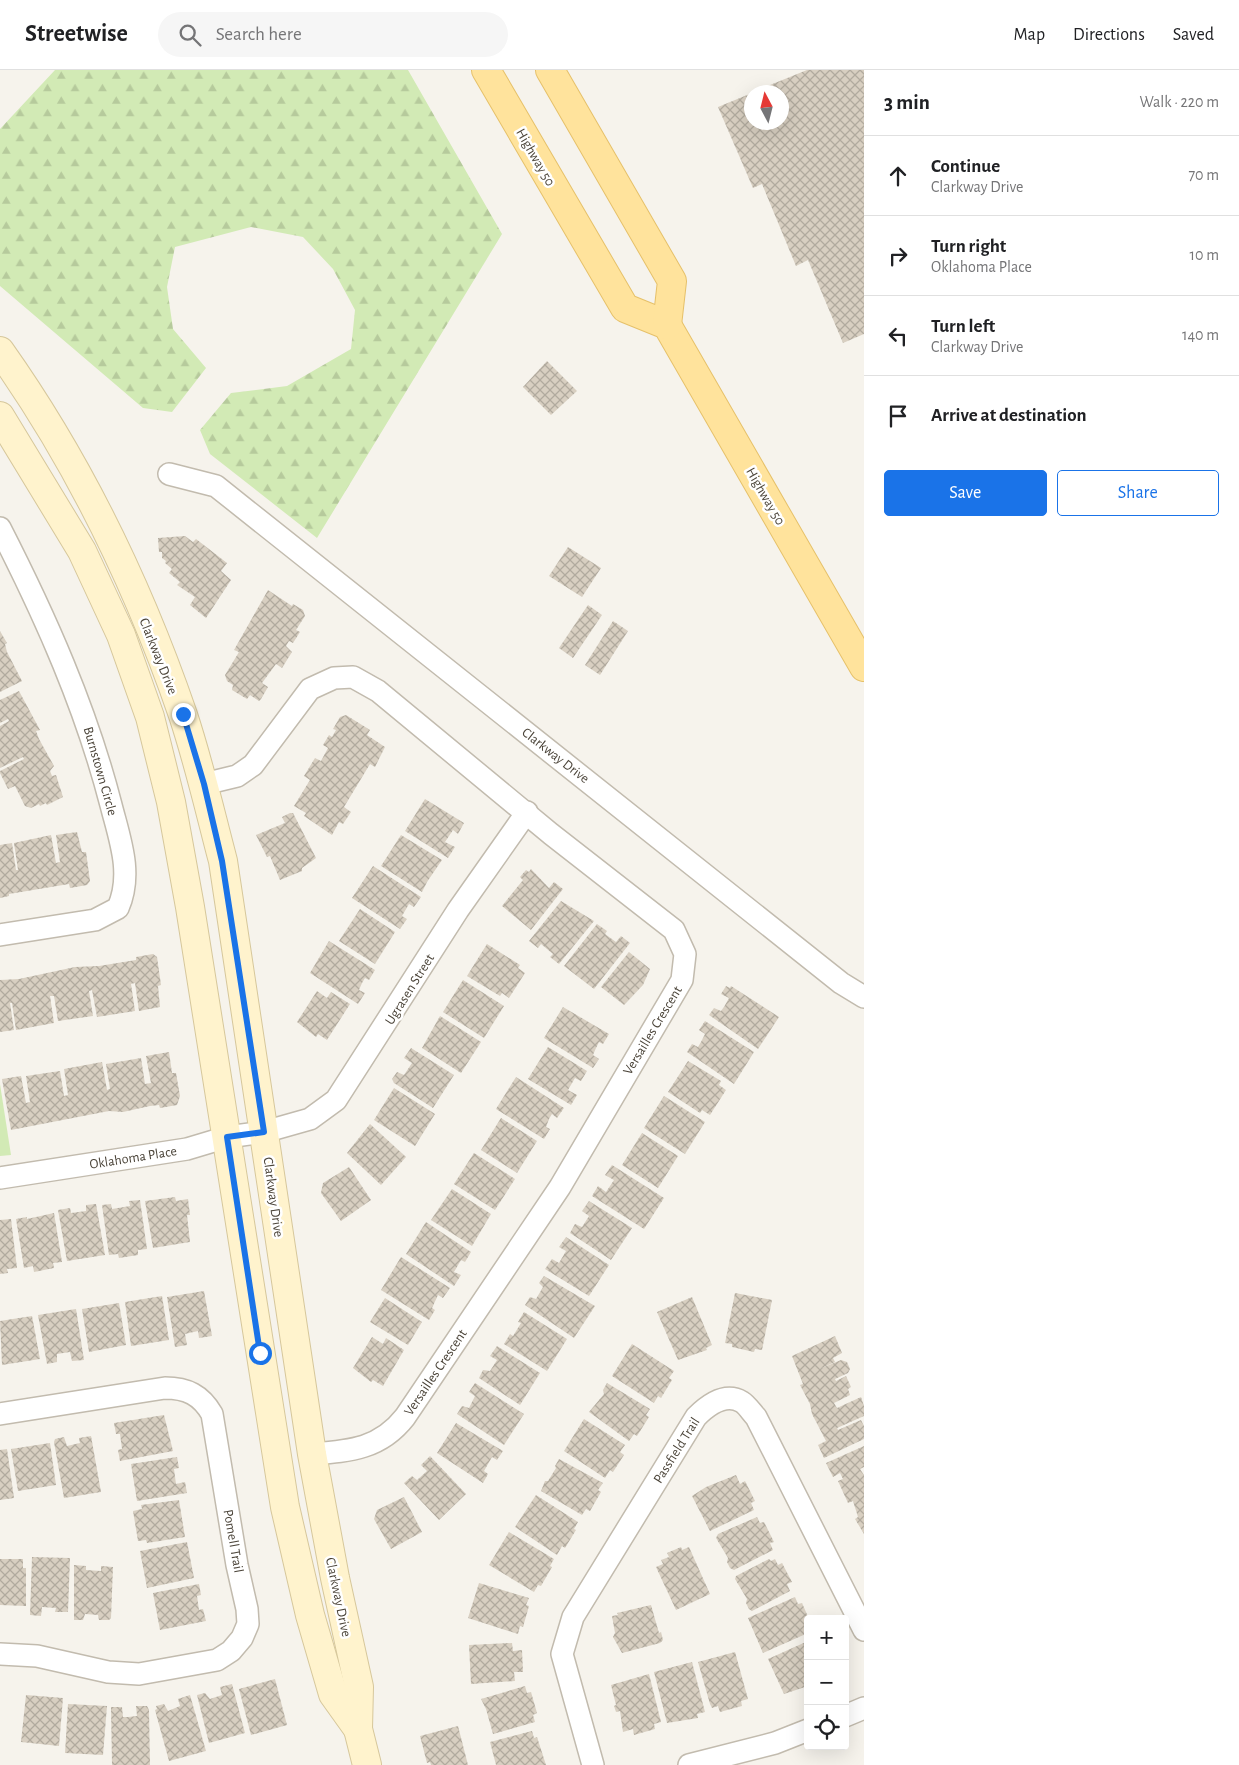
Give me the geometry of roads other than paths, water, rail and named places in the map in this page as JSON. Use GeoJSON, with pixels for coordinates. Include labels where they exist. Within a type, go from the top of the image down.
{"type":"FeatureCollection","features":[{"type":"Feature","properties":{"kind":"main road","name":"Highway 50"},"geometry":{"type":"LineString","coordinates":[[486,70],[625,308],[667,325],[864,667]]}},
{"type":"Feature","properties":{"kind":"main road"},"geometry":{"type":"LineString","coordinates":[[550,70],[672,281],[667,325]]}},
{"type":"Feature","properties":{"kind":"street","name":"Clarkway Drive"},"geometry":{"type":"LineString","coordinates":[[0,351],[29,392],[98,515],[141,610],[183,714],[204,784],[222,861],[312,1454],[334,1578],[359,1687],[358,1729],[367,1765]]}},
{"type":"Feature","properties":{"kind":"street","name":"Clarkway Drive"},"geometry":{"type":"LineString","coordinates":[[0,416],[82,551],[121,635],[150,717],[171,802],[227,1137],[285,1507],[310,1616],[332,1694],[358,1729]]}},
{"type":"Feature","properties":{"kind":"street","name":"Clarkway Drive"},"geometry":{"type":"LineString","coordinates":[[170,474],[216,486],[841,983],[864,997]]}},
{"type":"Feature","properties":{"kind":"street","name":"Burnstown Circle"},"geometry":{"type":"LineString","coordinates":[[0,528],[54,638],[78,698],[102,770],[126,866],[125,893],[118,908],[95,920],[0,934]]}},
{"type":"Feature","properties":{"kind":"street","name":"Versailles Crescent"},"geometry":{"type":"LineString","coordinates":[[204,784],[237,776],[253,765],[310,689],[334,678],[353,677],[378,691],[674,930],[685,954],[682,980],[560,1187],[405,1417],[394,1431],[363,1448],[312,1454]]}},
{"type":"Feature","properties":{"kind":"street","name":"Ugrasen Street"},"geometry":{"type":"LineString","coordinates":[[264,1132],[310,1119],[336,1100],[458,910],[527,812]]}},
{"type":"Feature","properties":{"kind":"street","name":"Oklahoma Place"},"geometry":{"type":"LineString","coordinates":[[0,1178],[187,1148],[227,1137],[264,1132]]}},
{"type":"Feature","properties":{"kind":"street","name":"Pomell Trail"},"geometry":{"type":"LineString","coordinates":[[0,1414],[165,1388],[181,1388],[205,1402],[212,1414],[237,1565],[247,1609],[248,1624],[242,1638],[230,1651],[217,1660],[139,1674],[108,1672],[37,1656],[0,1654]]}},
{"type":"Feature","properties":{"kind":"street","name":"Passfield Trail"},"geometry":{"type":"LineString","coordinates":[[593,1765],[562,1654],[573,1617],[696,1417],[708,1405],[723,1399],[741,1402],[756,1417],[864,1630]]}},
{"type":"Feature","properties":{"kind":"street"},"geometry":{"type":"LineString","coordinates":[[849,1714],[864,1708]]}},
{"type":"Feature","properties":{"kind":"street"},"geometry":{"type":"LineString","coordinates":[[689,1765],[775,1742],[804,1731]]}}]}
